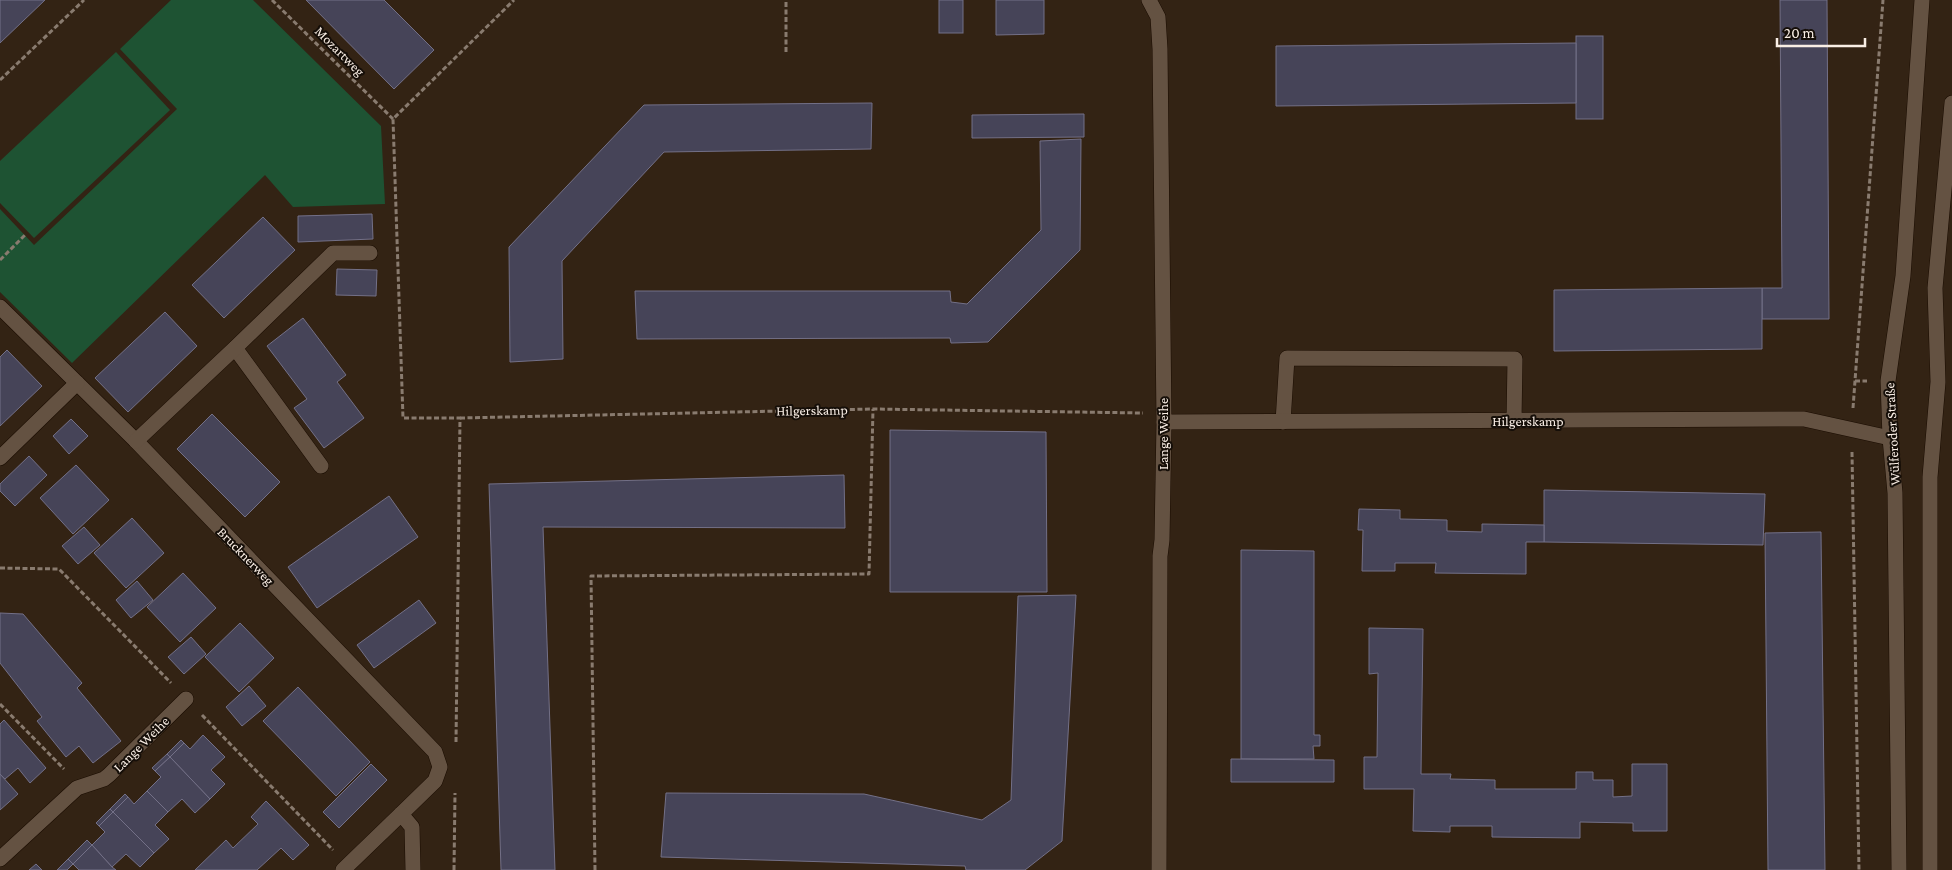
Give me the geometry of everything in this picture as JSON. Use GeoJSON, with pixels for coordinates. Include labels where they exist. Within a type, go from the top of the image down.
{"type":"FeatureCollection","features":[{"type":"Feature","properties":{"kind":"street","name":"Lange Weihe"},"geometry":{"type":"LineString","coordinates":[[1149,0],[1158,17],[1160,49],[1164,418],[1162,540],[1160,556],[1158,870]]}},
{"type":"Feature","properties":{"kind":"street","name":"Wülferoder Straße"},"geometry":{"type":"LineString","coordinates":[[1899,870],[1895,493],[1890,438],[1888,381],[1903,276],[1922,0]]}},
{"type":"Feature","properties":{"kind":"street"},"geometry":{"type":"LineString","coordinates":[[1930,870],[1930,477],[1938,382],[1935,288],[1952,103]]}},
{"type":"Feature","properties":{"kind":"street"},"geometry":{"type":"LineString","coordinates":[[136,441],[333,252],[370,253]]}},
{"type":"Feature","properties":{"kind":"street","name":"Brucknerweg"},"geometry":{"type":"LineString","coordinates":[[0,307],[136,441],[435,752],[440,767],[435,781],[343,870]]}},
{"type":"Feature","properties":{"kind":"street"},"geometry":{"type":"LineString","coordinates":[[235,348],[321,466]]}},
{"type":"Feature","properties":{"kind":"street"},"geometry":{"type":"LineString","coordinates":[[1283,422],[1287,358],[1515,358],[1514,421]]}},
{"type":"Feature","properties":{"kind":"street"},"geometry":{"type":"LineString","coordinates":[[0,458],[78,383]]}},
{"type":"Feature","properties":{"kind":"street","name":"Hilgerskamp"},"geometry":{"type":"LineString","coordinates":[[1164,418],[1283,422],[1804,419],[1890,438]]}},
{"type":"Feature","properties":{"kind":"street","name":"Lange Weihe"},"geometry":{"type":"LineString","coordinates":[[0,859],[74,790],[80,786],[107,777],[186,699]]}},
{"type":"Feature","properties":{"kind":"street"},"geometry":{"type":"LineString","coordinates":[[401,814],[412,827],[413,870]]}},
{"type":"Feature","properties":{"kind":"path"},"geometry":{"type":"LineString","coordinates":[[0,80],[84,0]]}},
{"type":"Feature","properties":{"kind":"path","name":"Mozartweg"},"geometry":{"type":"LineString","coordinates":[[272,0],[392,119]]}},
{"type":"Feature","properties":{"kind":"path"},"geometry":{"type":"LineString","coordinates":[[392,119],[514,0]]}},
{"type":"Feature","properties":{"kind":"path"},"geometry":{"type":"LineString","coordinates":[[786,0],[786,52]]}},
{"type":"Feature","properties":{"kind":"path","name":"Hilgerskamp"},"geometry":{"type":"LineString","coordinates":[[392,119],[403,418],[873,409],[1164,418]]}},
{"type":"Feature","properties":{"kind":"path"},"geometry":{"type":"LineString","coordinates":[[0,260],[25,235]]}},
{"type":"Feature","properties":{"kind":"path"},"geometry":{"type":"LineString","coordinates":[[595,870],[591,576],[869,574],[873,409]]}},
{"type":"Feature","properties":{"kind":"path"},"geometry":{"type":"LineString","coordinates":[[456,742],[460,418]]}},
{"type":"Feature","properties":{"kind":"path"},"geometry":{"type":"LineString","coordinates":[[0,704],[80,786]]}},
{"type":"Feature","properties":{"kind":"path"},"geometry":{"type":"LineString","coordinates":[[454,870],[455,791]]}},
{"type":"Feature","properties":{"kind":"green space"},"geometry":{"type":"Polygon","coordinates":[[[171,0],[253,0],[381,126],[385,204],[293,207],[265,175],[72,363],[0,292],[0,209],[34,245],[177,109],[120,49],[171,0]]]}},
{"type":"Feature","properties":{"kind":"green space"},"geometry":{"type":"Polygon","coordinates":[[[116,52],[170,110],[34,238],[0,203],[0,161],[116,52]]]}},
{"type":"Feature","properties":{"kind":"building"},"geometry":{"type":"Polygon","coordinates":[[[0,0],[45,0],[0,43],[0,0]]]}},
{"type":"Feature","properties":{"kind":"building"},"geometry":{"type":"Polygon","coordinates":[[[306,0],[384,0],[434,50],[394,89],[306,0]]]}},
{"type":"Feature","properties":{"kind":"building"},"geometry":{"type":"Polygon","coordinates":[[[939,0],[963,0],[963,33],[939,33],[939,0]]]}},
{"type":"Feature","properties":{"kind":"building"},"geometry":{"type":"Polygon","coordinates":[[[996,0],[1044,0],[1044,34],[996,35],[996,0]]]}},
{"type":"Feature","properties":{"kind":"building"},"geometry":{"type":"Polygon","coordinates":[[[1780,0],[1827,0],[1829,319],[1762,319],[1762,288],[1782,288],[1780,0]]]}},
{"type":"Feature","properties":{"kind":"building"},"geometry":{"type":"Polygon","coordinates":[[[1576,36],[1603,36],[1603,119],[1576,119],[1576,36]]]}},
{"type":"Feature","properties":{"kind":"building"},"geometry":{"type":"Polygon","coordinates":[[[1576,43],[1576,103],[1276,106],[1276,46],[1576,43]]]}},
{"type":"Feature","properties":{"kind":"building"},"geometry":{"type":"Polygon","coordinates":[[[872,103],[871,149],[664,152],[562,261],[563,359],[510,362],[509,247],[644,105],[872,103]]]}},
{"type":"Feature","properties":{"kind":"building"},"geometry":{"type":"Polygon","coordinates":[[[1084,114],[1084,137],[972,138],[972,115],[1084,114]]]}},
{"type":"Feature","properties":{"kind":"building"},"geometry":{"type":"Polygon","coordinates":[[[1081,139],[1080,250],[988,342],[951,343],[950,338],[637,339],[635,291],[950,291],[951,302],[967,304],[1041,230],[1040,141],[1081,139]]]}},
{"type":"Feature","properties":{"kind":"building"},"geometry":{"type":"Polygon","coordinates":[[[372,214],[373,239],[298,242],[298,216],[372,214]]]}},
{"type":"Feature","properties":{"kind":"building"},"geometry":{"type":"Polygon","coordinates":[[[263,217],[295,250],[224,318],[192,285],[263,217]]]}},
{"type":"Feature","properties":{"kind":"building"},"geometry":{"type":"Polygon","coordinates":[[[337,269],[377,270],[376,296],[336,295],[337,269]]]}},
{"type":"Feature","properties":{"kind":"building"},"geometry":{"type":"Polygon","coordinates":[[[1762,288],[1762,349],[1554,351],[1554,290],[1762,288]]]}},
{"type":"Feature","properties":{"kind":"building"},"geometry":{"type":"Polygon","coordinates":[[[165,312],[197,346],[128,412],[95,378],[165,312]]]}},
{"type":"Feature","properties":{"kind":"building"},"geometry":{"type":"Polygon","coordinates":[[[303,318],[346,375],[337,382],[364,418],[324,448],[294,408],[307,399],[267,346],[303,318]]]}},
{"type":"Feature","properties":{"kind":"building"},"geometry":{"type":"Polygon","coordinates":[[[7,350],[42,386],[0,426],[0,357],[7,350]]]}},
{"type":"Feature","properties":{"kind":"building"},"geometry":{"type":"Polygon","coordinates":[[[212,414],[280,482],[245,517],[177,449],[212,414]]]}},
{"type":"Feature","properties":{"kind":"building"},"geometry":{"type":"Polygon","coordinates":[[[71,419],[88,436],[69,454],[53,436],[71,419]]]}},
{"type":"Feature","properties":{"kind":"building"},"geometry":{"type":"Polygon","coordinates":[[[890,430],[1046,432],[1047,592],[890,592],[890,430]]]}},
{"type":"Feature","properties":{"kind":"building"},"geometry":{"type":"Polygon","coordinates":[[[29,456],[47,475],[15,506],[0,491],[0,484],[29,456]]]}},
{"type":"Feature","properties":{"kind":"building"},"geometry":{"type":"Polygon","coordinates":[[[76,465],[109,500],[73,534],[40,498],[76,465]]]}},
{"type":"Feature","properties":{"kind":"building"},"geometry":{"type":"Polygon","coordinates":[[[844,475],[845,528],[543,527],[555,870],[501,870],[489,484],[844,475]]]}},
{"type":"Feature","properties":{"kind":"building"},"geometry":{"type":"Polygon","coordinates":[[[1544,490],[1765,494],[1763,545],[1544,542],[1544,490]]]}},
{"type":"Feature","properties":{"kind":"building"},"geometry":{"type":"Polygon","coordinates":[[[389,496],[418,537],[317,608],[288,567],[389,496]]]}},
{"type":"Feature","properties":{"kind":"building"},"geometry":{"type":"Polygon","coordinates":[[[1359,509],[1400,510],[1400,519],[1447,520],[1447,531],[1482,532],[1482,524],[1544,525],[1544,542],[1526,542],[1526,574],[1435,573],[1436,563],[1395,563],[1395,571],[1362,571],[1363,530],[1358,530],[1359,509]]]}},
{"type":"Feature","properties":{"kind":"building"},"geometry":{"type":"Polygon","coordinates":[[[132,518],[164,553],[126,588],[94,553],[132,518]]]}},
{"type":"Feature","properties":{"kind":"building"},"geometry":{"type":"Polygon","coordinates":[[[84,527],[100,545],[78,564],[62,546],[84,527]]]}},
{"type":"Feature","properties":{"kind":"building"},"geometry":{"type":"Polygon","coordinates":[[[1821,532],[1825,870],[1768,870],[1765,533],[1821,532]]]}},
{"type":"Feature","properties":{"kind":"building"},"geometry":{"type":"Polygon","coordinates":[[[1241,550],[1314,551],[1314,735],[1320,735],[1320,746],[1313,746],[1314,759],[1241,759],[1241,550]]]}},
{"type":"Feature","properties":{"kind":"building"},"geometry":{"type":"Polygon","coordinates":[[[183,573],[216,608],[180,642],[147,607],[183,573]]]}},
{"type":"Feature","properties":{"kind":"building"},"geometry":{"type":"Polygon","coordinates":[[[137,581],[153,600],[131,618],[116,600],[137,581]]]}},
{"type":"Feature","properties":{"kind":"building"},"geometry":{"type":"Polygon","coordinates":[[[1076,595],[1062,841],[1025,870],[966,870],[965,866],[661,857],[666,793],[864,794],[982,820],[1011,800],[1018,596],[1076,595]]]}},
{"type":"Feature","properties":{"kind":"building"},"geometry":{"type":"Polygon","coordinates":[[[419,600],[436,623],[374,668],[357,645],[419,600]]]}},
{"type":"Feature","properties":{"kind":"building"},"geometry":{"type":"Polygon","coordinates":[[[0,613],[23,614],[82,683],[77,688],[121,741],[93,763],[79,746],[66,757],[37,721],[42,717],[0,663],[0,613]]]}},
{"type":"Feature","properties":{"kind":"building"},"geometry":{"type":"Polygon","coordinates":[[[240,623],[274,658],[239,692],[205,657],[240,623]]]}},
{"type":"Feature","properties":{"kind":"building"},"geometry":{"type":"Polygon","coordinates":[[[1369,628],[1423,629],[1421,774],[1451,774],[1450,779],[1495,780],[1495,789],[1576,789],[1576,772],[1593,772],[1593,780],[1613,780],[1613,797],[1632,796],[1632,764],[1667,764],[1667,831],[1633,831],[1633,823],[1580,822],[1580,838],[1492,837],[1492,826],[1450,826],[1450,832],[1413,831],[1414,789],[1364,789],[1364,757],[1377,757],[1378,673],[1369,674],[1369,628]]]}},
{"type":"Feature","properties":{"kind":"building"},"geometry":{"type":"Polygon","coordinates":[[[191,637],[206,654],[184,674],[168,657],[191,637]]]}},
{"type":"Feature","properties":{"kind":"building"},"geometry":{"type":"Polygon","coordinates":[[[249,686],[266,706],[242,726],[226,707],[249,686]]]}},
{"type":"Feature","properties":{"kind":"building"},"geometry":{"type":"Polygon","coordinates":[[[298,687],[370,762],[336,796],[263,721],[298,687]]]}},
{"type":"Feature","properties":{"kind":"building"},"geometry":{"type":"Polygon","coordinates":[[[4,720],[46,768],[30,783],[18,768],[5,779],[0,774],[0,724],[4,720]]]}},
{"type":"Feature","properties":{"kind":"building"},"geometry":{"type":"Polygon","coordinates":[[[203,735],[225,757],[211,770],[225,784],[210,799],[170,757],[184,743],[190,749],[203,735]]]}},
{"type":"Feature","properties":{"kind":"building"},"geometry":{"type":"Polygon","coordinates":[[[181,740],[184,743],[170,757],[167,754],[181,740]]]}},
{"type":"Feature","properties":{"kind":"building"},"geometry":{"type":"Polygon","coordinates":[[[167,754],[170,757],[155,771],[152,768],[167,754]]]}},
{"type":"Feature","properties":{"kind":"building"},"geometry":{"type":"Polygon","coordinates":[[[170,757],[210,799],[195,813],[182,799],[168,812],[147,791],[161,777],[155,771],[170,757]]]}},
{"type":"Feature","properties":{"kind":"building"},"geometry":{"type":"Polygon","coordinates":[[[1231,759],[1334,760],[1334,782],[1231,782],[1231,759]]]}},
{"type":"Feature","properties":{"kind":"building"},"geometry":{"type":"Polygon","coordinates":[[[371,764],[387,780],[339,828],[323,812],[371,764]]]}},
{"type":"Feature","properties":{"kind":"building"},"geometry":{"type":"Polygon","coordinates":[[[0,774],[18,794],[0,810],[0,774]]]}},
{"type":"Feature","properties":{"kind":"building"},"geometry":{"type":"Polygon","coordinates":[[[147,791],[168,812],[155,825],[169,839],[154,853],[113,812],[128,797],[134,804],[147,791]]]}},
{"type":"Feature","properties":{"kind":"building"},"geometry":{"type":"Polygon","coordinates":[[[125,794],[128,797],[113,812],[110,809],[125,794]]]}},
{"type":"Feature","properties":{"kind":"building"},"geometry":{"type":"Polygon","coordinates":[[[266,801],[309,845],[293,860],[281,848],[257,870],[195,870],[226,840],[233,848],[258,824],[251,817],[266,801]]]}},
{"type":"Feature","properties":{"kind":"building"},"geometry":{"type":"Polygon","coordinates":[[[110,809],[113,812],[99,826],[96,823],[110,809]]]}},
{"type":"Feature","properties":{"kind":"building"},"geometry":{"type":"Polygon","coordinates":[[[113,812],[154,853],[140,867],[126,854],[112,867],[92,845],[105,832],[99,826],[113,812]]]}},
{"type":"Feature","properties":{"kind":"building"},"geometry":{"type":"Polygon","coordinates":[[[87,840],[92,845],[73,864],[68,859],[87,840]]]}},
{"type":"Feature","properties":{"kind":"building"},"geometry":{"type":"Polygon","coordinates":[[[92,845],[116,870],[79,870],[73,864],[92,845]]]}},
{"type":"Feature","properties":{"kind":"building"},"geometry":{"type":"Polygon","coordinates":[[[68,859],[73,864],[67,870],[57,870],[68,859]]]}},
{"type":"Feature","properties":{"kind":"building"},"geometry":{"type":"Polygon","coordinates":[[[36,864],[42,870],[29,870],[36,864]]]}}]}
